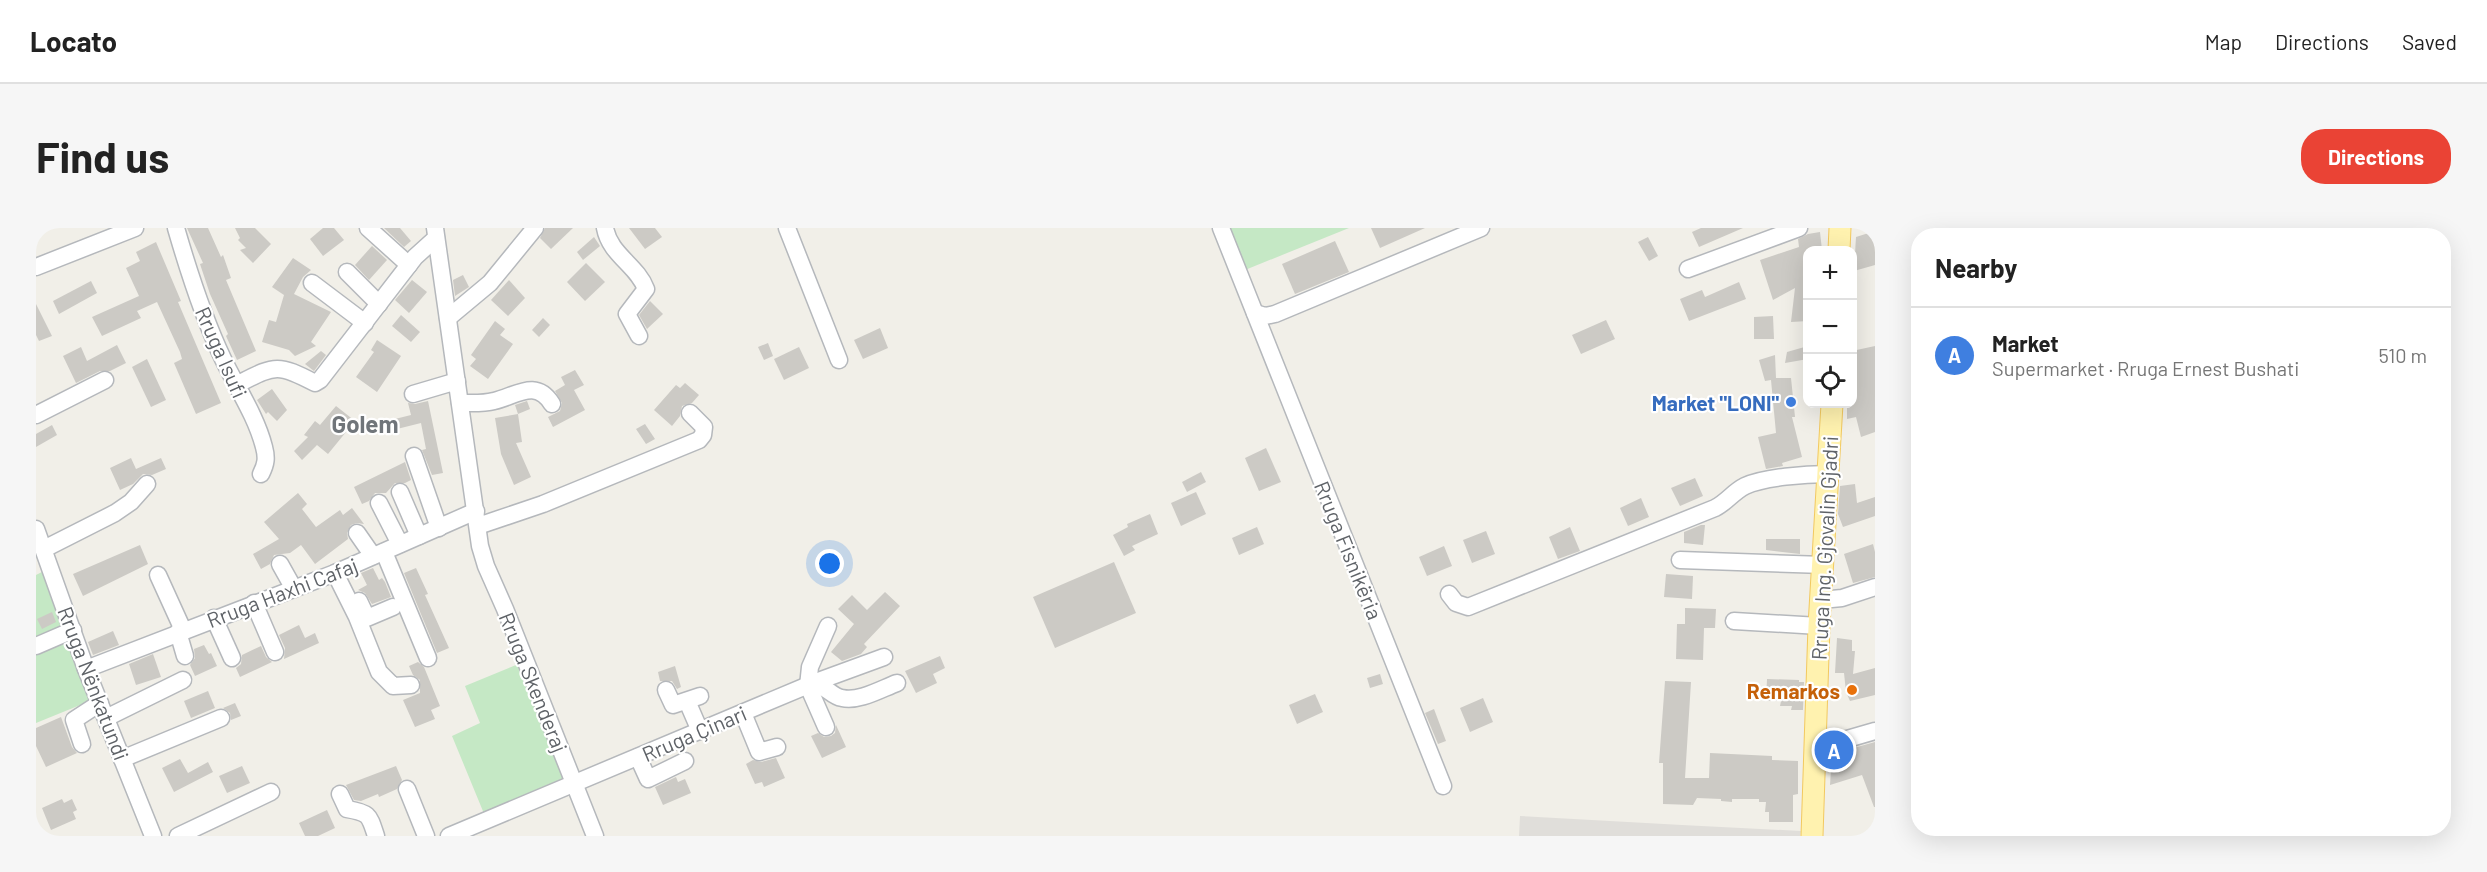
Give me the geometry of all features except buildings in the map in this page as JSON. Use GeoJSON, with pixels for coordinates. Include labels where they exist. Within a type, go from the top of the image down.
{"type":"FeatureCollection","features":[{"type":"Feature","properties":{"kind":"main road"},"geometry":{"type":"LineString","coordinates":[[1839,246],[1840,228]]}},
{"type":"Feature","properties":{"kind":"main road","name":"Rruga Ing. Gjovalin Gjadri"},"geometry":{"type":"LineString","coordinates":[[1812,836],[1814,746],[1832,408]]}},
{"type":"Feature","properties":{"kind":"street"},"geometry":{"type":"LineString","coordinates":[[36,267],[135,228]]}},
{"type":"Feature","properties":{"kind":"street","name":"Rruga Isufi"},"geometry":{"type":"LineString","coordinates":[[176,228],[204,316],[254,420],[264,448],[267,463],[261,474]]}},
{"type":"Feature","properties":{"kind":"street"},"geometry":{"type":"LineString","coordinates":[[368,228],[409,265]]}},
{"type":"Feature","properties":{"kind":"street"},"geometry":{"type":"LineString","coordinates":[[448,318],[490,283],[535,228]]}},
{"type":"Feature","properties":{"kind":"street"},"geometry":{"type":"LineString","coordinates":[[605,228],[611,245],[636,273],[645,288],[627,314],[639,336]]}},
{"type":"Feature","properties":{"kind":"street"},"geometry":{"type":"LineString","coordinates":[[787,228],[839,360]]}},
{"type":"Feature","properties":{"kind":"street","name":"Rruga Fisnikëria"},"geometry":{"type":"LineString","coordinates":[[1221,228],[1443,786]]}},
{"type":"Feature","properties":{"kind":"street"},"geometry":{"type":"LineString","coordinates":[[1255,314],[1265,316],[1275,314],[1481,228]]}},
{"type":"Feature","properties":{"kind":"street"},"geometry":{"type":"LineString","coordinates":[[1688,269],[1800,228]]}},
{"type":"Feature","properties":{"kind":"street"},"geometry":{"type":"LineString","coordinates":[[236,385],[268,369],[282,368],[315,383],[346,349],[436,233]]}},
{"type":"Feature","properties":{"kind":"street","name":"Rruga Skenderaj"},"geometry":{"type":"LineString","coordinates":[[436,233],[480,546],[486,566],[506,609],[596,836]]}},
{"type":"Feature","properties":{"kind":"street"},"geometry":{"type":"LineString","coordinates":[[347,272],[379,304]]}},
{"type":"Feature","properties":{"kind":"street"},"geometry":{"type":"LineString","coordinates":[[312,283],[365,323]]}},
{"type":"Feature","properties":{"kind":"street"},"geometry":{"type":"LineString","coordinates":[[36,415],[105,380]]}},
{"type":"Feature","properties":{"kind":"street"},"geometry":{"type":"LineString","coordinates":[[413,394],[457,381]]}},
{"type":"Feature","properties":{"kind":"street"},"geometry":{"type":"LineString","coordinates":[[460,403],[492,402],[531,390],[540,391],[552,404]]}},
{"type":"Feature","properties":{"kind":"street"},"geometry":{"type":"LineString","coordinates":[[477,519],[543,504],[699,440],[703,435],[704,427],[690,413]]}},
{"type":"Feature","properties":{"kind":"street"},"geometry":{"type":"LineString","coordinates":[[414,456],[439,528]]}},
{"type":"Feature","properties":{"kind":"street"},"geometry":{"type":"LineString","coordinates":[[1449,594],[1456,603],[1468,607],[1715,508],[1746,485],[1809,474],[1828,474]]}},
{"type":"Feature","properties":{"kind":"street"},"geometry":{"type":"LineString","coordinates":[[39,541],[115,513],[131,502],[147,484]]}},
{"type":"Feature","properties":{"kind":"street"},"geometry":{"type":"LineString","coordinates":[[400,492],[419,536]]}},
{"type":"Feature","properties":{"kind":"street"},"geometry":{"type":"LineString","coordinates":[[379,503],[400,544]]}},
{"type":"Feature","properties":{"kind":"street","name":"Rruga Haxhi Cafaj"},"geometry":{"type":"LineString","coordinates":[[87,669],[338,572],[439,528],[477,519]]}},
{"type":"Feature","properties":{"kind":"street"},"geometry":{"type":"LineString","coordinates":[[357,533],[378,554],[428,658]]}},
{"type":"Feature","properties":{"kind":"street","name":"Rruga Nënkatundi"},"geometry":{"type":"LineString","coordinates":[[39,541],[153,836]]}},
{"type":"Feature","properties":{"kind":"street"},"geometry":{"type":"LineString","coordinates":[[1680,560],[1824,565]]}},
{"type":"Feature","properties":{"kind":"street"},"geometry":{"type":"LineString","coordinates":[[280,564],[294,589]]}},
{"type":"Feature","properties":{"kind":"street"},"geometry":{"type":"LineString","coordinates":[[338,572],[367,618],[393,608]]}},
{"type":"Feature","properties":{"kind":"street"},"geometry":{"type":"LineString","coordinates":[[338,572],[379,672],[393,686],[411,685]]}},
{"type":"Feature","properties":{"kind":"street"},"geometry":{"type":"LineString","coordinates":[[158,574],[181,631],[185,656]]}},
{"type":"Feature","properties":{"kind":"street"},"geometry":{"type":"LineString","coordinates":[[1821,600],[1842,598],[1875,587]]}},
{"type":"Feature","properties":{"kind":"street"},"geometry":{"type":"LineString","coordinates":[[254,603],[275,652]]}},
{"type":"Feature","properties":{"kind":"street"},"geometry":{"type":"LineString","coordinates":[[214,618],[232,658]]}},
{"type":"Feature","properties":{"kind":"street"},"geometry":{"type":"LineString","coordinates":[[1734,621],[1820,626]]}},
{"type":"Feature","properties":{"kind":"street"},"geometry":{"type":"LineString","coordinates":[[826,727],[810,685],[810,667],[828,626]]}},
{"type":"Feature","properties":{"kind":"street"},"geometry":{"type":"LineString","coordinates":[[36,646],[73,630]]}},
{"type":"Feature","properties":{"kind":"street","name":"Rruga Çinari"},"geometry":{"type":"LineString","coordinates":[[448,836],[810,685],[884,657]]}},
{"type":"Feature","properties":{"kind":"street"},"geometry":{"type":"LineString","coordinates":[[82,744],[74,720],[183,680]]}},
{"type":"Feature","properties":{"kind":"street"},"geometry":{"type":"LineString","coordinates":[[810,685],[825,686],[841,698],[850,699],[897,683]]}},
{"type":"Feature","properties":{"kind":"street"},"geometry":{"type":"LineString","coordinates":[[666,690],[672,705],[694,699],[700,731]]}},
{"type":"Feature","properties":{"kind":"street"},"geometry":{"type":"LineString","coordinates":[[743,713],[759,752],[777,747]]}},
{"type":"Feature","properties":{"kind":"street"},"geometry":{"type":"LineString","coordinates":[[122,759],[221,718]]}},
{"type":"Feature","properties":{"kind":"street"},"geometry":{"type":"LineString","coordinates":[[1814,746],[1875,731]]}},
{"type":"Feature","properties":{"kind":"street"},"geometry":{"type":"LineString","coordinates":[[638,757],[648,779],[686,761]]}},
{"type":"Feature","properties":{"kind":"street"},"geometry":{"type":"LineString","coordinates":[[407,789],[426,836]]}},
{"type":"Feature","properties":{"kind":"street"},"geometry":{"type":"LineString","coordinates":[[178,836],[272,792]]}},
{"type":"Feature","properties":{"kind":"street"},"geometry":{"type":"LineString","coordinates":[[340,794],[347,809],[363,811],[368,815],[376,836]]}},
{"type":"Feature","properties":{"kind":"shaded area"},"geometry":{"type":"Polygon","coordinates":[[[1520,816],[1801,831],[1800,836],[1519,836],[1520,816]]]}},
{"type":"Feature","properties":{"kind":"green space"},"geometry":{"type":"Polygon","coordinates":[[[1228,228],[1349,228],[1245,270],[1228,228]]]}},
{"type":"Feature","properties":{"kind":"green space"},"geometry":{"type":"Polygon","coordinates":[[[42,572],[90,701],[36,723],[36,575],[42,572]]]}},
{"type":"Feature","properties":{"kind":"green space"},"geometry":{"type":"Polygon","coordinates":[[[521,663],[566,784],[485,816],[452,736],[480,723],[465,686],[521,663]]]}},
{"type":"Feature","properties":{"kind":"place","name":"Market \"LONI\""},"geometry":{"type":"Point","coordinates":[1791,402]}},
{"type":"Feature","properties":{"kind":"place","name":"Remarkos"},"geometry":{"type":"Point","coordinates":[1852,690]}},
{"type":"Feature","properties":{"kind":"place","name":"Market"},"geometry":{"type":"Point","coordinates":[1834,750]}},
{"type":"Feature","properties":{"kind":"district","name":"Golem"},"geometry":{"type":"Point","coordinates":[365,423]}}]}
